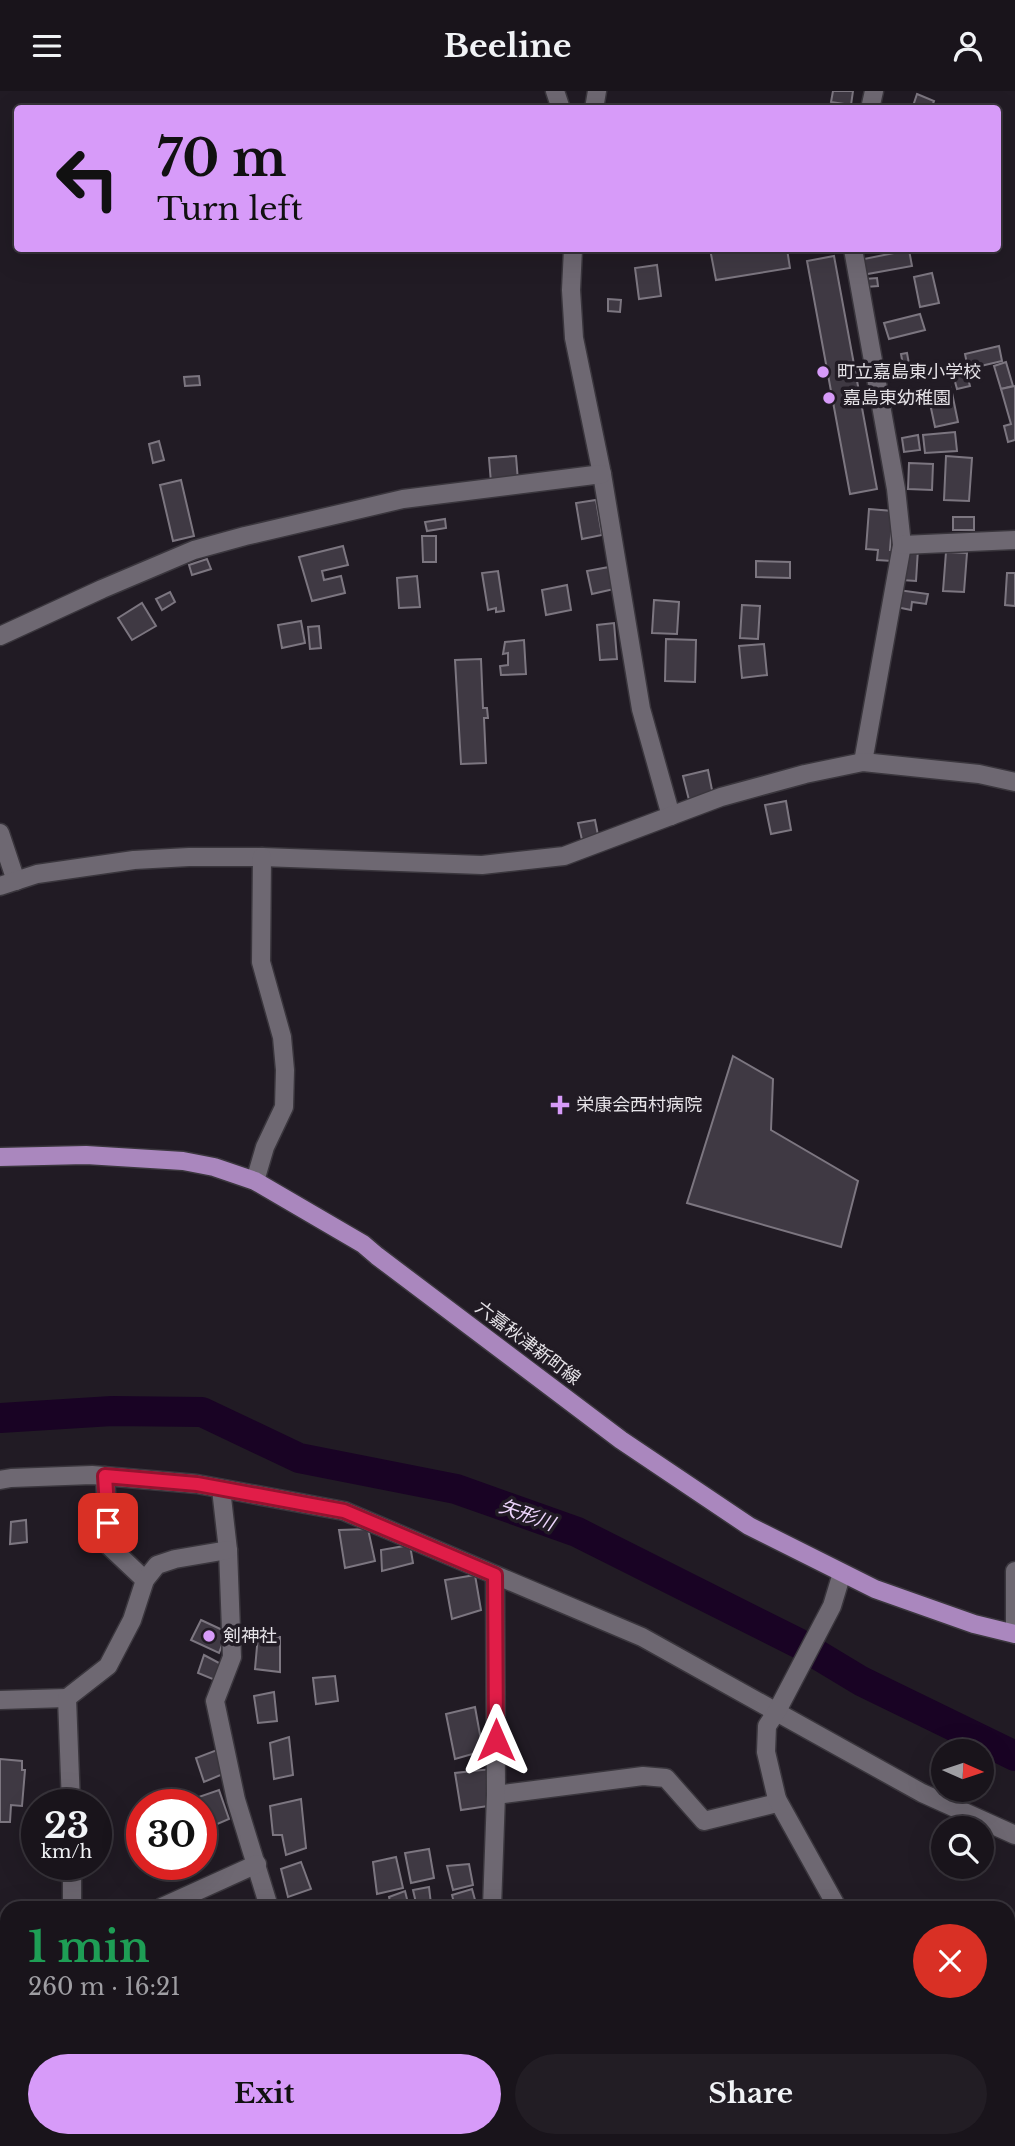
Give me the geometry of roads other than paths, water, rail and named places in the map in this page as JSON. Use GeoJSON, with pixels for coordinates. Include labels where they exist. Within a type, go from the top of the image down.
{"type":"FeatureCollection","features":[{"type":"Feature","properties":{"kind":"main road","name":"六嘉秋津新町線"},"geometry":{"type":"LineString","coordinates":[[0,1157],[86,1155],[183,1161],[214,1167],[255,1181],[363,1244],[621,1440],[749,1526],[875,1589],[974,1624],[1015,1634]]}},
{"type":"Feature","properties":{"kind":"street"},"geometry":{"type":"LineString","coordinates":[[573,252],[571,290],[574,338],[602,474],[641,709],[671,815]]}},
{"type":"Feature","properties":{"kind":"street"},"geometry":{"type":"LineString","coordinates":[[854,252],[896,489],[902,545],[863,762]]}},
{"type":"Feature","properties":{"kind":"street"},"geometry":{"type":"LineString","coordinates":[[0,636],[194,550],[256,533],[403,499],[602,474]]}},
{"type":"Feature","properties":{"kind":"street"},"geometry":{"type":"LineString","coordinates":[[902,545],[1015,540]]}},
{"type":"Feature","properties":{"kind":"street"},"geometry":{"type":"LineString","coordinates":[[0,833],[8,884],[37,874],[134,860],[189,857],[482,865],[564,856],[721,796],[863,762],[979,774],[1015,782]]}},
{"type":"Feature","properties":{"kind":"street"},"geometry":{"type":"LineString","coordinates":[[255,1181],[265,1147],[284,1107],[282,1037],[261,963],[262,857]]}},
{"type":"Feature","properties":{"kind":"street"},"geometry":{"type":"LineString","coordinates":[[0,1481],[11,1478],[105,1476],[221,1489],[344,1511],[642,1637],[922,1793],[1015,1835]]}},
{"type":"Feature","properties":{"kind":"street"},"geometry":{"type":"LineString","coordinates":[[105,1476],[109,1546],[145,1580]]}},
{"type":"Feature","properties":{"kind":"street"},"geometry":{"type":"LineString","coordinates":[[221,1489],[228,1551],[232,1657],[215,1701],[236,1800],[267,1901]]}},
{"type":"Feature","properties":{"kind":"street"},"geometry":{"type":"LineString","coordinates":[[0,1700],[67,1698],[108,1666],[132,1620],[145,1580],[157,1565],[175,1559],[228,1551]]}},
{"type":"Feature","properties":{"kind":"street"},"geometry":{"type":"LineString","coordinates":[[1015,1571],[1015,1634]]}},
{"type":"Feature","properties":{"kind":"street"},"geometry":{"type":"LineString","coordinates":[[834,1901],[777,1799],[766,1752],[767,1725],[777,1711],[832,1605],[842,1573]]}},
{"type":"Feature","properties":{"kind":"street"},"geometry":{"type":"LineString","coordinates":[[492,1901],[496,1795],[495,1575]]}},
{"type":"Feature","properties":{"kind":"street"},"geometry":{"type":"LineString","coordinates":[[67,1698],[70,1789]]}},
{"type":"Feature","properties":{"kind":"street"},"geometry":{"type":"LineString","coordinates":[[496,1795],[643,1776],[666,1778],[704,1821],[773,1804],[777,1799]]}},
{"type":"Feature","properties":{"kind":"street"},"geometry":{"type":"LineString","coordinates":[[175,1901],[257,1864]]}},
{"type":"Feature","properties":{"kind":"street"},"geometry":{"type":"LineString","coordinates":[[72,1880],[72,1901]]}},
{"type":"Feature","properties":{"kind":"waterway","name":"矢形川"},"geometry":{"type":"LineString","coordinates":[[0,1418],[112,1411],[202,1412],[299,1458],[456,1489],[577,1532],[798,1643],[861,1681],[1015,1756]]}},
{"type":"Feature","properties":{"kind":"place","name":"町立嘉島東小学校"},"geometry":{"type":"Point","coordinates":[823,372]}},
{"type":"Feature","properties":{"kind":"place","name":"嘉島東幼稚園"},"geometry":{"type":"Point","coordinates":[829,398]}},
{"type":"Feature","properties":{"kind":"place","name":"栄康会西村病院"},"geometry":{"type":"Point","coordinates":[560,1105]}},
{"type":"Feature","properties":{"kind":"place","name":"剣神社"},"geometry":{"type":"Point","coordinates":[209,1636]}}]}
